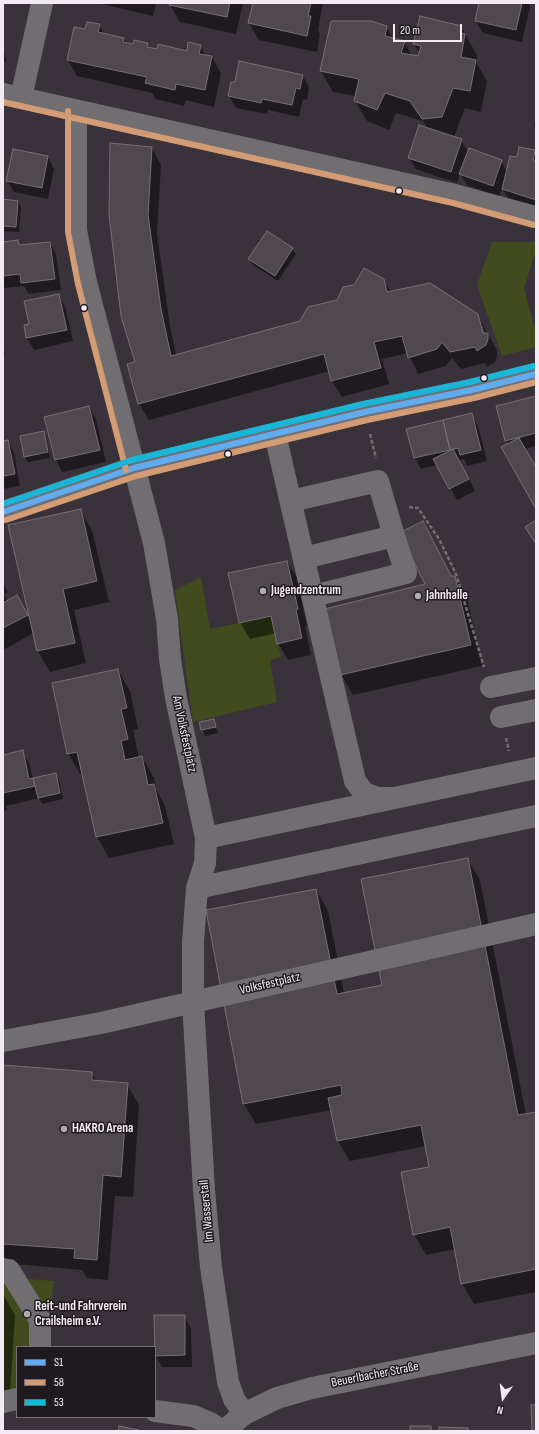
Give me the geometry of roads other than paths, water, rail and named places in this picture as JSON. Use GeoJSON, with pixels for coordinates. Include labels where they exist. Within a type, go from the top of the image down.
{"type":"FeatureCollection","features":[{"type":"Feature","properties":{"kind":"main road"},"geometry":{"type":"LineString","coordinates":[[3,512],[134,468],[365,412],[472,390],[536,374]]}},
{"type":"Feature","properties":{"kind":"street"},"geometry":{"type":"LineString","coordinates":[[42,3],[12,96],[456,195],[536,217]]}},
{"type":"Feature","properties":{"kind":"street","name":"Am Volksfestplatz"},"geometry":{"type":"LineString","coordinates":[[76,111],[76,230],[86,282],[157,557],[167,619],[170,659],[176,698],[206,838],[205,863],[197,888],[193,942],[193,1002]]}},
{"type":"Feature","properties":{"kind":"street"},"geometry":{"type":"LineString","coordinates":[[275,434],[356,781],[364,793],[377,798],[392,798]]}},
{"type":"Feature","properties":{"kind":"street"},"geometry":{"type":"LineString","coordinates":[[291,501],[378,481],[406,573],[313,596]]}},
{"type":"Feature","properties":{"kind":"street"},"geometry":{"type":"LineString","coordinates":[[304,558],[394,536]]}},
{"type":"Feature","properties":{"kind":"street"},"geometry":{"type":"LineString","coordinates":[[491,687],[536,678]]}},
{"type":"Feature","properties":{"kind":"street"},"geometry":{"type":"LineString","coordinates":[[501,717],[536,710]]}},
{"type":"Feature","properties":{"kind":"street"},"geometry":{"type":"LineString","coordinates":[[206,838],[536,768]]}},
{"type":"Feature","properties":{"kind":"street"},"geometry":{"type":"LineString","coordinates":[[197,888],[536,816]]}},
{"type":"Feature","properties":{"kind":"street","name":"Volksfestplatz"},"geometry":{"type":"LineString","coordinates":[[3,1041],[101,1023],[536,924]]}},
{"type":"Feature","properties":{"kind":"street","name":"Im Wasserstall"},"geometry":{"type":"LineString","coordinates":[[193,1002],[204,1190],[212,1266],[228,1382],[234,1399],[244,1414]]}},
{"type":"Feature","properties":{"kind":"street"},"geometry":{"type":"LineString","coordinates":[[3,1269],[9,1270],[40,1320],[40,1346]]}},
{"type":"Feature","properties":{"kind":"street","name":"Beuerlbacher Straße"},"geometry":{"type":"LineString","coordinates":[[223,1431],[232,1422],[244,1414],[277,1398],[312,1388],[536,1343]]}},
{"type":"Feature","properties":{"kind":"street"},"geometry":{"type":"LineString","coordinates":[[3,1402],[16,1399]]}},
{"type":"Feature","properties":{"kind":"street"},"geometry":{"type":"LineString","coordinates":[[156,1411],[193,1416],[210,1423],[223,1431]]}},
{"type":"Feature","properties":{"kind":"place","name":"Jugendzentrum"},"geometry":{"type":"Point","coordinates":[263,591]}},
{"type":"Feature","properties":{"kind":"place","name":"Jahnhalle"},"geometry":{"type":"Point","coordinates":[418,596]}},
{"type":"Feature","properties":{"kind":"place","name":"HAKRO Arena"},"geometry":{"type":"Point","coordinates":[64,1129]}},
{"type":"Feature","properties":{"kind":"place","name":"Reit-und Fahrverein Crailsheim e.V."},"geometry":{"type":"Point","coordinates":[27,1314]}}]}
